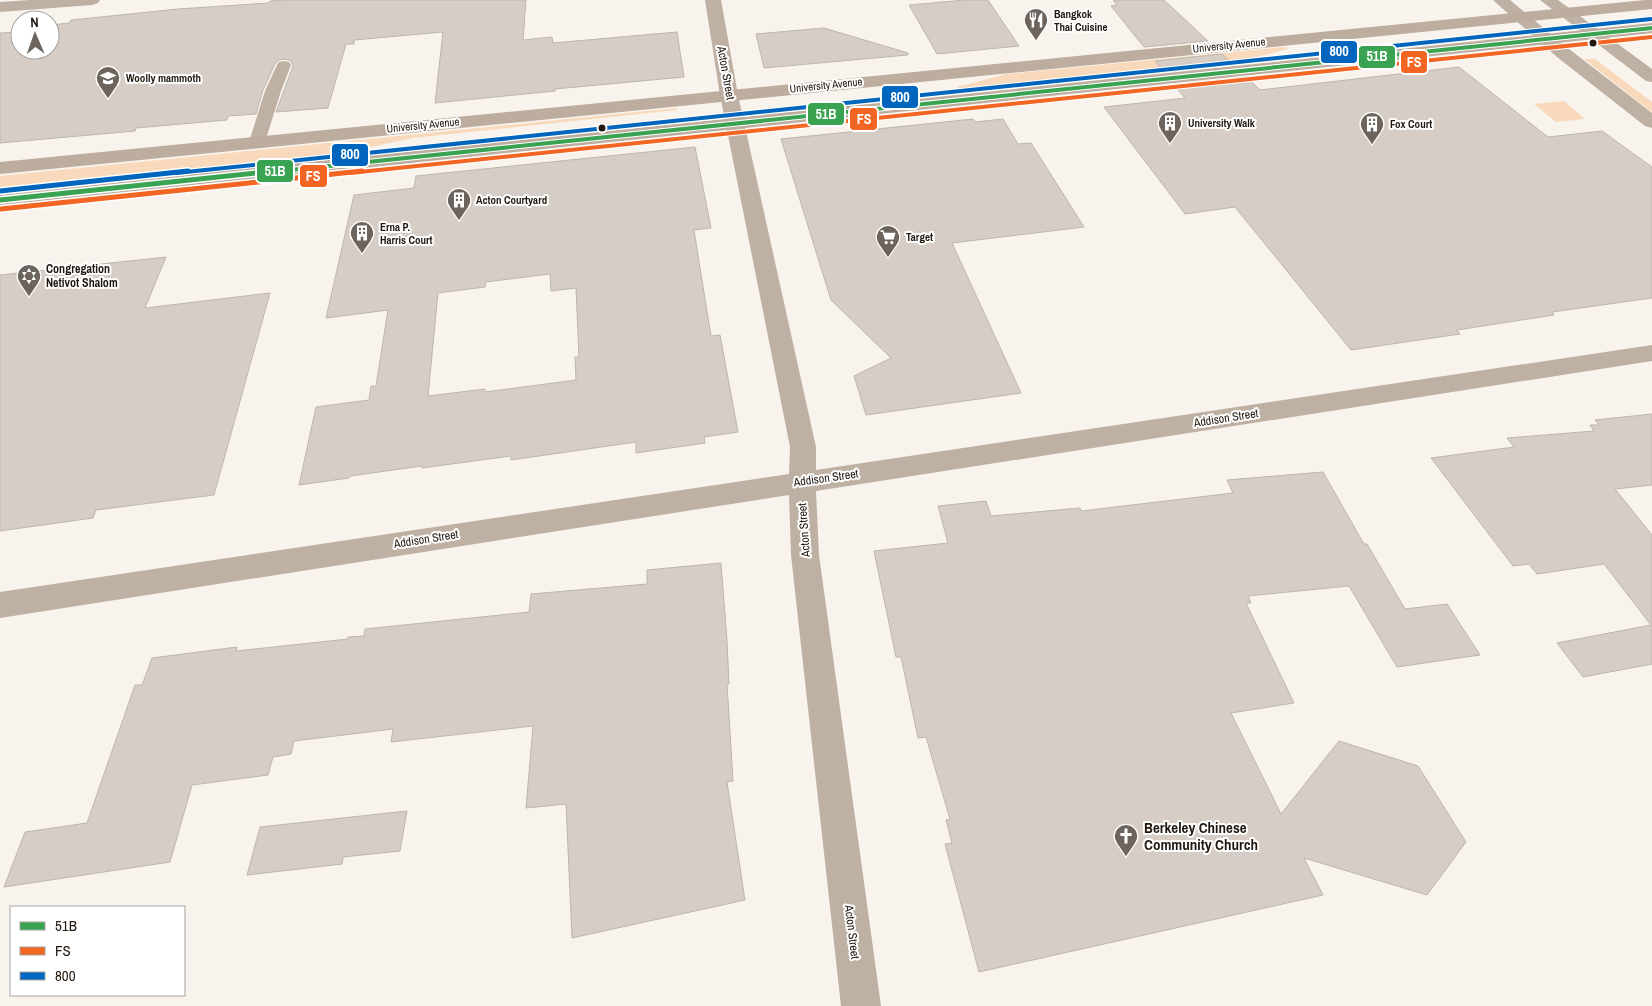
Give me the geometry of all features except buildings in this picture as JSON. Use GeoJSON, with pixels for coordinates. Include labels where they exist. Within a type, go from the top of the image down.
{"type":"FeatureCollection","features":[{"type":"Feature","properties":{"kind":"main road","name":"University Avenue"},"geometry":{"type":"LineString","coordinates":[[0,168],[1652,4]]}},
{"type":"Feature","properties":{"kind":"main road"},"geometry":{"type":"LineString","coordinates":[[0,200],[1652,28]]}},
{"type":"Feature","properties":{"kind":"street"},"geometry":{"type":"LineString","coordinates":[[0,7],[92,0]]}},
{"type":"Feature","properties":{"kind":"street","name":"Acton Street"},"geometry":{"type":"LineString","coordinates":[[713,0],[729,95],[803,446],[802,518],[805,555],[861,1006]]}},
{"type":"Feature","properties":{"kind":"street"},"geometry":{"type":"LineString","coordinates":[[1501,0],[1548,40],[1652,122]]}},
{"type":"Feature","properties":{"kind":"street"},"geometry":{"type":"LineString","coordinates":[[1548,0],[1652,77]]}},
{"type":"Feature","properties":{"kind":"street","name":"Addison Street"},"geometry":{"type":"LineString","coordinates":[[0,604],[1652,353]]}},
{"type":"Feature","properties":{"kind":"lane"},"geometry":{"type":"LineString","coordinates":[[257,142],[273,91],[284,65]]}},
{"type":"Feature","properties":{"kind":"shaded area"},"geometry":{"type":"Polygon","coordinates":[[[1285,47],[1288,49],[1244,60],[959,89],[957,87],[1007,74],[1285,47]]]}},
{"type":"Feature","properties":{"kind":"shaded area"},"geometry":{"type":"Polygon","coordinates":[[[1584,59],[1595,59],[1652,102],[1652,112],[1584,59]]]}},
{"type":"Feature","properties":{"kind":"shaded area"},"geometry":{"type":"Polygon","coordinates":[[[1564,101],[1585,119],[1556,122],[1534,104],[1564,101]]]}},
{"type":"Feature","properties":{"kind":"shaded area"},"geometry":{"type":"Polygon","coordinates":[[[677,108],[677,110],[413,138],[347,152],[0,188],[0,176],[677,108]]]}},
{"type":"Feature","properties":{"kind":"transit line","name":"800"},"geometry":{"type":"LineString","coordinates":[[0,191],[1651,19]]}},
{"type":"Feature","properties":{"kind":"transit line","name":"51B"},"geometry":{"type":"LineString","coordinates":[[0,200],[1652,28]]}},
{"type":"Feature","properties":{"kind":"transit line","name":"FS"},"geometry":{"type":"LineString","coordinates":[[1,209],[1652,37]]}},
{"type":"Feature","properties":{"kind":"place","name":"Bangkok Thai Cuisine"},"geometry":{"type":"Point","coordinates":[1036,41]}},
{"type":"Feature","properties":{"kind":"place","name":"Woolly mammoth"},"geometry":{"type":"Point","coordinates":[108,99]}},
{"type":"Feature","properties":{"kind":"place","name":"University Walk"},"geometry":{"type":"Point","coordinates":[1170,144]}},
{"type":"Feature","properties":{"kind":"place","name":"Fox Court"},"geometry":{"type":"Point","coordinates":[1372,145]}},
{"type":"Feature","properties":{"kind":"place","name":"Acton Courtyard"},"geometry":{"type":"Point","coordinates":[459,221]}},
{"type":"Feature","properties":{"kind":"place","name":"Erna P. Harris Court"},"geometry":{"type":"Point","coordinates":[362,254]}},
{"type":"Feature","properties":{"kind":"place","name":"Target"},"geometry":{"type":"Point","coordinates":[888,258]}},
{"type":"Feature","properties":{"kind":"place","name":"Congregation Netivot Shalom"},"geometry":{"type":"Point","coordinates":[29,297]}},
{"type":"Feature","properties":{"kind":"place","name":"Berkeley Chinese Community Church"},"geometry":{"type":"Point","coordinates":[1126,857]}}]}
